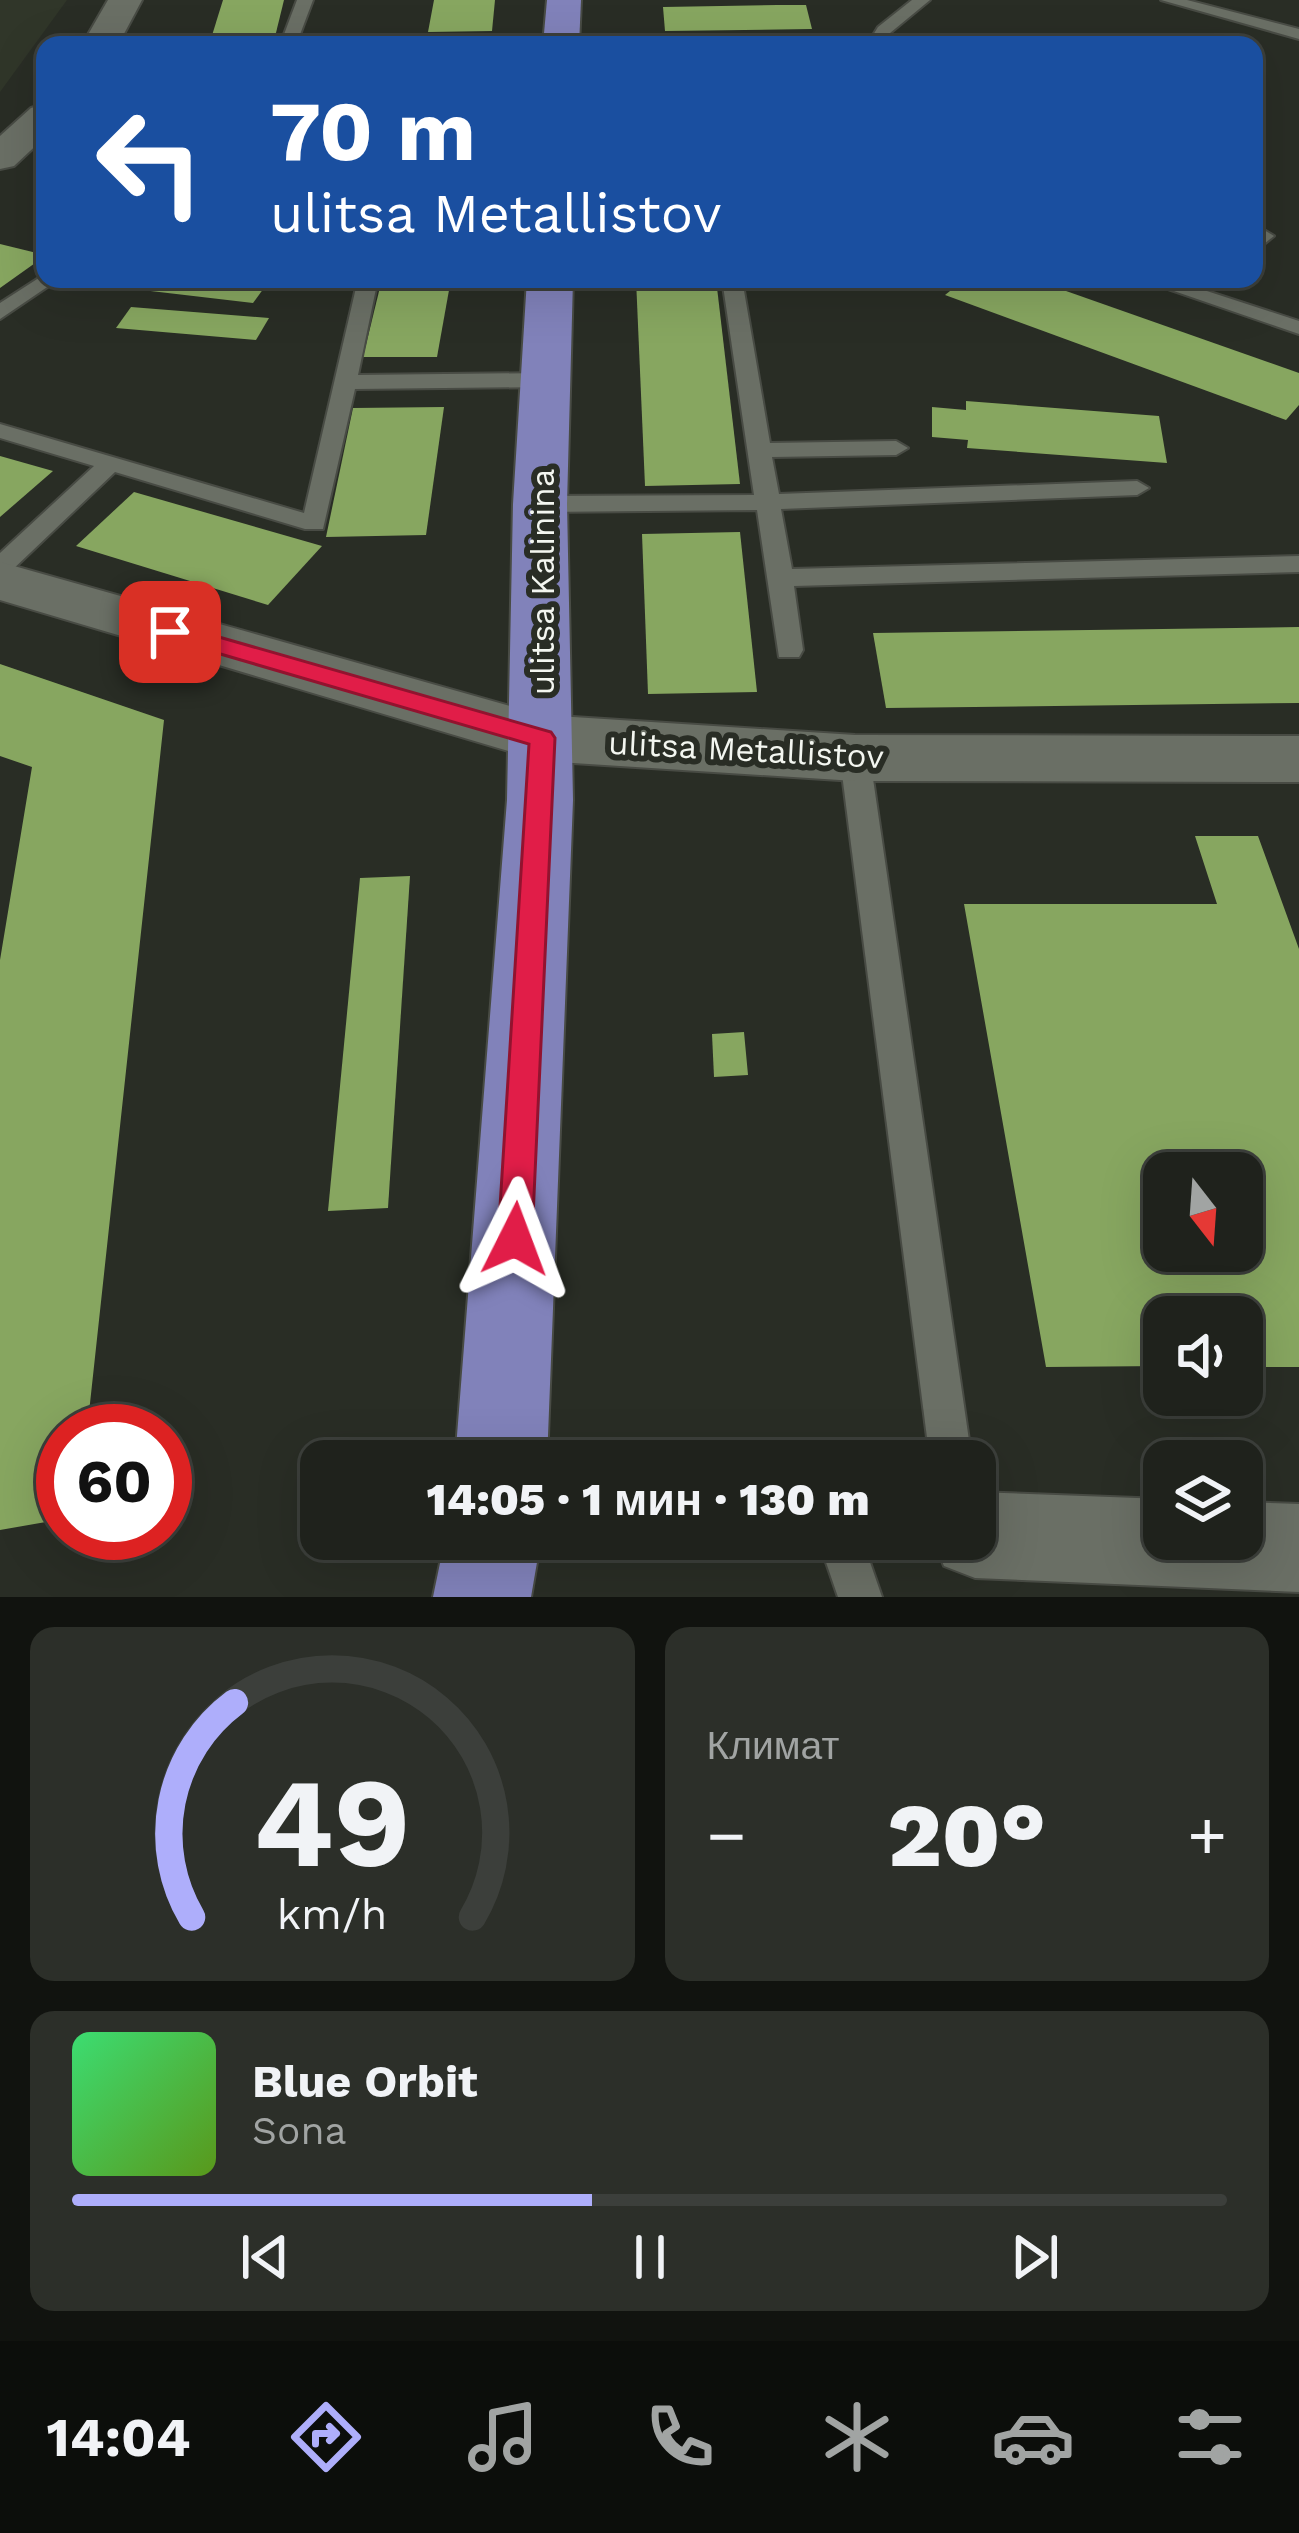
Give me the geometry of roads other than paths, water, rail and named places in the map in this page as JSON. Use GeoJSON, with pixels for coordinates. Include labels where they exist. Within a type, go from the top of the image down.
{"type":"FeatureCollection","features":[{"type":"Feature","properties":{"kind":"main road"},"geometry":{"type":"LineString","coordinates":[[562,36],[564,0]]}},
{"type":"Feature","properties":{"kind":"main road","name":"ulitsa Kalinina"},"geometry":{"type":"LineString","coordinates":[[502,1440],[542,738],[540,504],[549,288]]}},
{"type":"Feature","properties":{"kind":"main road"},"geometry":{"type":"LineString","coordinates":[[482,1597],[489,1560]]}},
{"type":"Feature","properties":{"kind":"street"},"geometry":{"type":"LineString","coordinates":[[105,36],[125,0]]}},
{"type":"Feature","properties":{"kind":"street"},"geometry":{"type":"LineString","coordinates":[[0,157],[36,124]]}},
{"type":"Feature","properties":{"kind":"street","name":"ulitsa Metallistov"},"geometry":{"type":"LineString","coordinates":[[0,581],[542,738],[855,758],[1299,759]]}},
{"type":"Feature","properties":{"kind":"street"},"geometry":{"type":"LineString","coordinates":[[996,1536],[1299,1548]]}},
{"type":"Feature","properties":{"kind":"lane"},"geometry":{"type":"LineString","coordinates":[[291,36],[305,0]]}},
{"type":"Feature","properties":{"kind":"lane"},"geometry":{"type":"LineString","coordinates":[[880,36],[922,0]]}},
{"type":"Feature","properties":{"kind":"lane"},"geometry":{"type":"LineString","coordinates":[[1169,0],[1299,34]]}},
{"type":"Feature","properties":{"kind":"lane"},"geometry":{"type":"LineString","coordinates":[[0,313],[36,288]]}},
{"type":"Feature","properties":{"kind":"lane"},"geometry":{"type":"LineString","coordinates":[[0,430],[314,524],[366,288]]}},
{"type":"Feature","properties":{"kind":"lane"},"geometry":{"type":"LineString","coordinates":[[734,288],[789,650]]}},
{"type":"Feature","properties":{"kind":"lane"},"geometry":{"type":"LineString","coordinates":[[1178,288],[1299,328]]}},
{"type":"Feature","properties":{"kind":"lane"},"geometry":{"type":"LineString","coordinates":[[1206,297],[1214,288]]}},
{"type":"Feature","properties":{"kind":"lane"},"geometry":{"type":"LineString","coordinates":[[345,382],[487,370],[544,380]]}},
{"type":"Feature","properties":{"kind":"lane"},"geometry":{"type":"LineString","coordinates":[[758,450],[896,448]]}},
{"type":"Feature","properties":{"kind":"lane"},"geometry":{"type":"LineString","coordinates":[[0,567],[111,463]]}},
{"type":"Feature","properties":{"kind":"lane"},"geometry":{"type":"LineString","coordinates":[[540,504],[765,502],[1137,488]]}},
{"type":"Feature","properties":{"kind":"lane"},"geometry":{"type":"LineString","coordinates":[[780,578],[1299,564]]}},
{"type":"Feature","properties":{"kind":"lane"},"geometry":{"type":"LineString","coordinates":[[855,758],[948,1440]]}},
{"type":"Feature","properties":{"kind":"lane"},"geometry":{"type":"LineString","coordinates":[[847,1560],[860,1597]]}}]}
